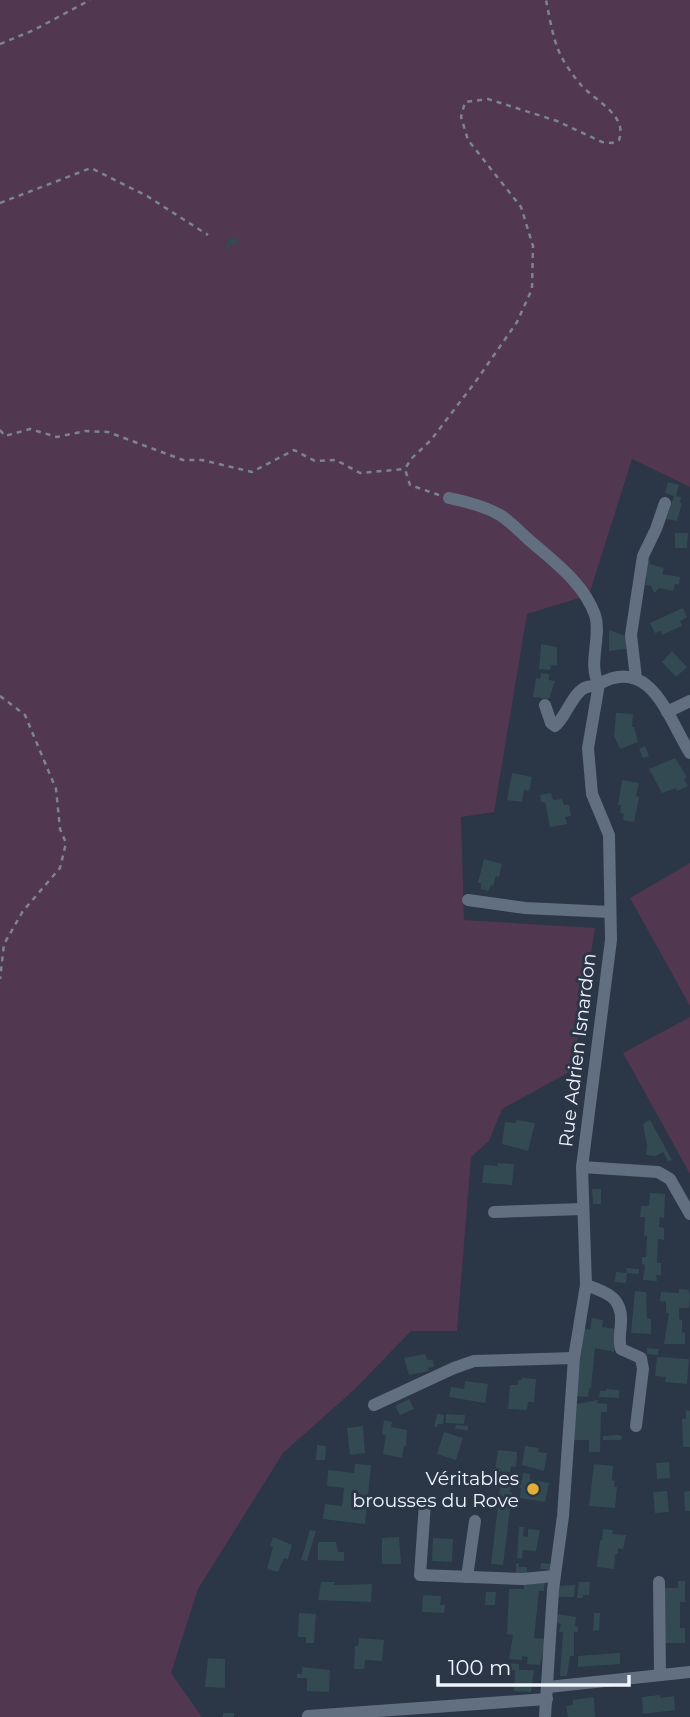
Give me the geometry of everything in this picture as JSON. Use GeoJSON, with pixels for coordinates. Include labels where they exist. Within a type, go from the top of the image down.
{"type":"FeatureCollection","features":[{"type":"Feature","properties":{"kind":"street","name":"Rue Adrien Isnardon"},"geometry":{"type":"LineString","coordinates":[[449,498],[479,505],[502,516],[562,569],[582,592],[596,617],[594,676],[598,685],[588,748],[592,794],[609,835],[611,940],[582,1167],[586,1285],[574,1358],[563,1516],[554,1576],[545,1717]]}},
{"type":"Feature","properties":{"kind":"street"},"geometry":{"type":"LineString","coordinates":[[636,678],[631,635],[643,556],[665,503]]}},
{"type":"Feature","properties":{"kind":"street"},"geometry":{"type":"LineString","coordinates":[[545,705],[551,723],[555,726],[561,721],[568,705],[584,688],[620,675],[636,678],[647,685],[667,712],[690,752]]}},
{"type":"Feature","properties":{"kind":"street"},"geometry":{"type":"LineString","coordinates":[[667,712],[690,701]]}},
{"type":"Feature","properties":{"kind":"street"},"geometry":{"type":"LineString","coordinates":[[468,900],[525,908],[610,912]]}},
{"type":"Feature","properties":{"kind":"street"},"geometry":{"type":"LineString","coordinates":[[582,1167],[658,1172],[670,1179],[690,1214]]}},
{"type":"Feature","properties":{"kind":"street"},"geometry":{"type":"LineString","coordinates":[[494,1212],[582,1209]]}},
{"type":"Feature","properties":{"kind":"street"},"geometry":{"type":"LineString","coordinates":[[586,1285],[608,1292],[616,1300],[621,1320],[621,1349],[640,1359],[643,1369],[636,1426]]}},
{"type":"Feature","properties":{"kind":"street"},"geometry":{"type":"LineString","coordinates":[[374,1405],[474,1361],[574,1358]]}},
{"type":"Feature","properties":{"kind":"street"},"geometry":{"type":"LineString","coordinates":[[425,1503],[420,1575],[523,1579],[554,1576]]}},
{"type":"Feature","properties":{"kind":"street"},"geometry":{"type":"LineString","coordinates":[[467,1577],[475,1521]]}},
{"type":"Feature","properties":{"kind":"street"},"geometry":{"type":"LineString","coordinates":[[659,1582],[660,1675]]}},
{"type":"Feature","properties":{"kind":"street"},"geometry":{"type":"LineString","coordinates":[[309,1716],[547,1693],[690,1672]]}},
{"type":"Feature","properties":{"kind":"path"},"geometry":{"type":"LineString","coordinates":[[0,44],[34,30],[90,0]]}},
{"type":"Feature","properties":{"kind":"path"},"geometry":{"type":"LineString","coordinates":[[449,498],[410,485],[405,469],[476,381],[517,322],[532,289],[533,246],[521,207],[468,140],[461,117],[465,102],[488,99],[557,121],[602,142],[612,143],[619,140],[621,133],[621,126],[608,107],[582,86],[562,58],[545,0]]}},
{"type":"Feature","properties":{"kind":"path"},"geometry":{"type":"LineString","coordinates":[[0,203],[91,168],[147,196],[208,235]]}},
{"type":"Feature","properties":{"kind":"path"},"geometry":{"type":"LineString","coordinates":[[0,430],[5,436],[30,429],[57,437],[85,431],[108,432],[183,460],[202,460],[252,472],[294,450],[315,461],[336,460],[360,472],[405,469]]}},
{"type":"Feature","properties":{"kind":"path"},"geometry":{"type":"LineString","coordinates":[[0,696],[25,715],[57,789],[60,829],[66,843],[60,868],[23,911],[4,944],[0,979]]}},
{"type":"Feature","properties":{"kind":"shaded area"},"geometry":{"type":"Polygon","coordinates":[[[0,0],[690,0],[690,487],[632,459],[589,595],[527,614],[494,812],[461,817],[464,920],[595,928],[573,1070],[502,1109],[489,1141],[471,1157],[457,1331],[411,1331],[355,1389],[283,1453],[198,1589],[171,1673],[202,1717],[0,1717],[0,0]]]}},
{"type":"Feature","properties":{"kind":"shaded area"},"geometry":{"type":"Polygon","coordinates":[[[690,863],[690,1006],[630,898],[690,863]]]}},
{"type":"Feature","properties":{"kind":"shaded area"},"geometry":{"type":"Polygon","coordinates":[[[690,1017],[690,1174],[623,1053],[690,1017]]]}},
{"type":"Feature","properties":{"kind":"building"},"geometry":{"type":"Polygon","coordinates":[[[230,237],[238,239],[237,245],[231,243],[229,249],[225,249],[230,237]]]}},
{"type":"Feature","properties":{"kind":"building"},"geometry":{"type":"Polygon","coordinates":[[[668,482],[679,485],[676,496],[681,497],[682,503],[677,521],[666,519],[674,496],[665,493],[668,482]]]}},
{"type":"Feature","properties":{"kind":"building"},"geometry":{"type":"Polygon","coordinates":[[[675,533],[688,533],[687,548],[675,548],[675,533]]]}},
{"type":"Feature","properties":{"kind":"building"},"geometry":{"type":"Polygon","coordinates":[[[645,560],[664,568],[662,574],[680,577],[679,585],[675,584],[673,591],[659,588],[654,593],[651,586],[645,585],[647,577],[642,576],[645,560]]]}},
{"type":"Feature","properties":{"kind":"building"},"geometry":{"type":"Polygon","coordinates":[[[683,608],[687,617],[680,621],[682,626],[662,635],[661,631],[655,633],[650,623],[683,608]]]}},
{"type":"Feature","properties":{"kind":"building"},"geometry":{"type":"Polygon","coordinates":[[[609,630],[626,636],[626,649],[609,651],[609,630]]]}},
{"type":"Feature","properties":{"kind":"building"},"geometry":{"type":"Polygon","coordinates":[[[541,644],[557,647],[557,666],[551,665],[550,670],[539,669],[541,644]]]}},
{"type":"Feature","properties":{"kind":"building"},"geometry":{"type":"Polygon","coordinates":[[[672,651],[687,667],[676,677],[662,662],[672,651]]]}},
{"type":"Feature","properties":{"kind":"building"},"geometry":{"type":"Polygon","coordinates":[[[541,673],[549,674],[549,680],[555,681],[549,699],[533,697],[536,678],[540,679],[541,673]]]}},
{"type":"Feature","properties":{"kind":"building"},"geometry":{"type":"Polygon","coordinates":[[[616,713],[633,714],[632,727],[638,742],[620,749],[614,736],[616,713]]]}},
{"type":"Feature","properties":{"kind":"building"},"geometry":{"type":"Polygon","coordinates":[[[645,746],[649,756],[643,758],[639,749],[645,746]]]}},
{"type":"Feature","properties":{"kind":"building"},"geometry":{"type":"Polygon","coordinates":[[[675,758],[687,777],[684,779],[688,786],[662,793],[649,769],[675,758]]]}},
{"type":"Feature","properties":{"kind":"building"},"geometry":{"type":"Polygon","coordinates":[[[512,773],[532,777],[529,791],[524,790],[522,802],[507,800],[512,773]]]}},
{"type":"Feature","properties":{"kind":"building"},"geometry":{"type":"Polygon","coordinates":[[[622,780],[639,783],[634,822],[623,820],[624,814],[620,813],[621,805],[618,805],[622,780]]]}},
{"type":"Feature","properties":{"kind":"building"},"geometry":{"type":"Polygon","coordinates":[[[551,793],[553,800],[562,799],[564,805],[569,805],[571,816],[565,817],[567,824],[550,827],[545,802],[541,802],[540,795],[551,793]]]}},
{"type":"Feature","properties":{"kind":"building"},"geometry":{"type":"Polygon","coordinates":[[[484,859],[502,864],[499,877],[496,876],[488,891],[481,889],[481,883],[478,883],[484,859]]]}},
{"type":"Feature","properties":{"kind":"building"},"geometry":{"type":"Polygon","coordinates":[[[516,1120],[535,1123],[528,1151],[502,1144],[505,1122],[516,1123],[516,1120]]]}},
{"type":"Feature","properties":{"kind":"building"},"geometry":{"type":"Polygon","coordinates":[[[650,1120],[672,1160],[668,1161],[663,1152],[655,1156],[646,1155],[643,1124],[650,1120]]]}},
{"type":"Feature","properties":{"kind":"building"},"geometry":{"type":"Polygon","coordinates":[[[498,1163],[514,1164],[512,1185],[482,1183],[484,1165],[498,1166],[498,1163]]]}},
{"type":"Feature","properties":{"kind":"building"},"geometry":{"type":"Polygon","coordinates":[[[592,1189],[601,1189],[601,1204],[593,1204],[592,1189]]]}},
{"type":"Feature","properties":{"kind":"building"},"geometry":{"type":"Polygon","coordinates":[[[650,1193],[665,1194],[664,1218],[660,1217],[659,1227],[664,1228],[664,1240],[658,1239],[657,1263],[661,1263],[661,1275],[656,1275],[657,1281],[643,1280],[645,1265],[642,1264],[642,1257],[646,1257],[647,1236],[644,1236],[645,1217],[640,1217],[641,1206],[649,1206],[650,1193]]]}},
{"type":"Feature","properties":{"kind":"building"},"geometry":{"type":"Polygon","coordinates":[[[626,1268],[639,1269],[639,1274],[627,1273],[626,1268]]]}},
{"type":"Feature","properties":{"kind":"building"},"geometry":{"type":"Polygon","coordinates":[[[616,1272],[627,1273],[626,1283],[615,1282],[616,1272]]]}},
{"type":"Feature","properties":{"kind":"building"},"geometry":{"type":"Polygon","coordinates":[[[679,1289],[689,1290],[690,1297],[689,1308],[679,1308],[685,1344],[664,1344],[669,1313],[666,1313],[666,1302],[660,1301],[661,1292],[679,1293],[679,1289]]]}},
{"type":"Feature","properties":{"kind":"building"},"geometry":{"type":"Polygon","coordinates":[[[635,1291],[646,1292],[647,1319],[651,1319],[651,1334],[631,1333],[635,1291]]]}},
{"type":"Feature","properties":{"kind":"building"},"geometry":{"type":"Polygon","coordinates":[[[592,1318],[603,1320],[602,1327],[617,1329],[614,1352],[595,1348],[588,1397],[575,1396],[584,1328],[590,1330],[592,1318]]]}},
{"type":"Feature","properties":{"kind":"building"},"geometry":{"type":"Polygon","coordinates":[[[647,1348],[659,1349],[658,1355],[647,1354],[647,1348]]]}},
{"type":"Feature","properties":{"kind":"building"},"geometry":{"type":"Polygon","coordinates":[[[425,1354],[427,1360],[433,1360],[434,1367],[428,1368],[429,1371],[409,1375],[404,1358],[425,1354]]]}},
{"type":"Feature","properties":{"kind":"building"},"geometry":{"type":"Polygon","coordinates":[[[657,1357],[689,1359],[687,1384],[665,1382],[666,1377],[655,1376],[657,1357]]]}},
{"type":"Feature","properties":{"kind":"building"},"geometry":{"type":"Polygon","coordinates":[[[521,1378],[536,1379],[534,1402],[528,1402],[527,1410],[508,1409],[510,1385],[518,1385],[521,1378]]]}},
{"type":"Feature","properties":{"kind":"building"},"geometry":{"type":"Polygon","coordinates":[[[465,1381],[488,1384],[485,1403],[449,1397],[451,1387],[464,1389],[465,1381]]]}},
{"type":"Feature","properties":{"kind":"building"},"geometry":{"type":"Polygon","coordinates":[[[619,1390],[619,1398],[599,1397],[600,1391],[619,1390]]]}},
{"type":"Feature","properties":{"kind":"building"},"geometry":{"type":"Polygon","coordinates":[[[409,1399],[414,1409],[400,1415],[395,1406],[409,1399]]]}},
{"type":"Feature","properties":{"kind":"building"},"geometry":{"type":"Polygon","coordinates":[[[598,1400],[597,1403],[607,1404],[607,1412],[601,1412],[600,1452],[589,1452],[589,1440],[574,1440],[576,1404],[598,1400]]]}},
{"type":"Feature","properties":{"kind":"building"},"geometry":{"type":"Polygon","coordinates":[[[686,1410],[690,1411],[690,1447],[683,1447],[682,1419],[686,1419],[686,1410]]]}},
{"type":"Feature","properties":{"kind":"building"},"geometry":{"type":"Polygon","coordinates":[[[437,1414],[444,1415],[443,1424],[434,1427],[437,1414]]]}},
{"type":"Feature","properties":{"kind":"building"},"geometry":{"type":"Polygon","coordinates":[[[446,1414],[465,1415],[464,1424],[446,1423],[446,1414]]]}},
{"type":"Feature","properties":{"kind":"building"},"geometry":{"type":"Polygon","coordinates":[[[384,1420],[392,1422],[391,1427],[407,1430],[402,1458],[383,1454],[386,1435],[382,1434],[384,1420]]]}},
{"type":"Feature","properties":{"kind":"building"},"geometry":{"type":"Polygon","coordinates":[[[456,1425],[468,1426],[468,1430],[455,1429],[456,1425]]]}},
{"type":"Feature","properties":{"kind":"building"},"geometry":{"type":"Polygon","coordinates":[[[363,1426],[365,1453],[350,1455],[347,1428],[363,1426]]]}},
{"type":"Feature","properties":{"kind":"building"},"geometry":{"type":"Polygon","coordinates":[[[444,1432],[463,1438],[456,1460],[437,1454],[444,1432]]]}},
{"type":"Feature","properties":{"kind":"building"},"geometry":{"type":"Polygon","coordinates":[[[603,1436],[622,1436],[621,1440],[603,1440],[603,1436]]]}},
{"type":"Feature","properties":{"kind":"building"},"geometry":{"type":"Polygon","coordinates":[[[317,1445],[326,1446],[325,1460],[316,1460],[317,1445]]]}},
{"type":"Feature","properties":{"kind":"building"},"geometry":{"type":"Polygon","coordinates":[[[525,1446],[539,1448],[538,1452],[547,1453],[544,1471],[522,1465],[525,1446]]]}},
{"type":"Feature","properties":{"kind":"building"},"geometry":{"type":"Polygon","coordinates":[[[498,1450],[517,1452],[516,1467],[511,1466],[510,1472],[495,1471],[498,1450]]]}},
{"type":"Feature","properties":{"kind":"building"},"geometry":{"type":"Polygon","coordinates":[[[669,1462],[670,1478],[657,1479],[656,1463],[669,1462]]]}},
{"type":"Feature","properties":{"kind":"building"},"geometry":{"type":"Polygon","coordinates":[[[355,1464],[371,1465],[365,1524],[323,1519],[325,1504],[342,1506],[344,1488],[327,1486],[328,1470],[354,1473],[355,1464]]]}},
{"type":"Feature","properties":{"kind":"building"},"geometry":{"type":"Polygon","coordinates":[[[594,1464],[613,1466],[612,1480],[615,1481],[614,1487],[617,1487],[615,1508],[589,1506],[594,1464]]]}},
{"type":"Feature","properties":{"kind":"building","name":"Véritables brousses du Rove"},"geometry":{"type":"Polygon","coordinates":[[[523,1473],[530,1474],[530,1480],[549,1483],[545,1502],[520,1498],[521,1488],[517,1487],[523,1473]]]}},
{"type":"Feature","properties":{"kind":"building"},"geometry":{"type":"Polygon","coordinates":[[[501,1481],[511,1482],[512,1493],[503,1565],[491,1564],[501,1481]]]}},
{"type":"Feature","properties":{"kind":"building"},"geometry":{"type":"Polygon","coordinates":[[[667,1491],[669,1512],[655,1513],[653,1492],[667,1491]]]}},
{"type":"Feature","properties":{"kind":"building"},"geometry":{"type":"Polygon","coordinates":[[[690,1491],[690,1511],[685,1511],[684,1492],[690,1491]]]}},
{"type":"Feature","properties":{"kind":"building"},"geometry":{"type":"Polygon","coordinates":[[[519,1527],[524,1527],[523,1536],[528,1537],[528,1529],[540,1530],[536,1551],[523,1550],[522,1559],[517,1558],[519,1527]]]}},
{"type":"Feature","properties":{"kind":"building"},"geometry":{"type":"Polygon","coordinates":[[[603,1529],[613,1530],[612,1534],[626,1535],[623,1549],[618,1548],[618,1554],[615,1554],[614,1569],[597,1567],[603,1529]]]}},
{"type":"Feature","properties":{"kind":"building"},"geometry":{"type":"Polygon","coordinates":[[[310,1530],[316,1531],[307,1561],[301,1560],[310,1530]]]}},
{"type":"Feature","properties":{"kind":"building"},"geometry":{"type":"Polygon","coordinates":[[[273,1537],[292,1545],[288,1559],[284,1558],[278,1572],[267,1569],[273,1537]]]}},
{"type":"Feature","properties":{"kind":"building"},"geometry":{"type":"Polygon","coordinates":[[[399,1537],[401,1564],[382,1564],[382,1538],[399,1537]]]}},
{"type":"Feature","properties":{"kind":"building"},"geometry":{"type":"Polygon","coordinates":[[[433,1538],[453,1539],[452,1562],[432,1561],[433,1538]]]}},
{"type":"Feature","properties":{"kind":"building"},"geometry":{"type":"Polygon","coordinates":[[[318,1542],[336,1542],[338,1552],[344,1552],[344,1561],[318,1560],[318,1542]]]}},
{"type":"Feature","properties":{"kind":"building"},"geometry":{"type":"Polygon","coordinates":[[[519,1563],[519,1567],[527,1567],[527,1574],[516,1575],[516,1564],[519,1563]]]}},
{"type":"Feature","properties":{"kind":"building"},"geometry":{"type":"Polygon","coordinates":[[[541,1563],[552,1564],[551,1570],[540,1569],[541,1563]]]}},
{"type":"Feature","properties":{"kind":"building"},"geometry":{"type":"Polygon","coordinates":[[[678,1581],[685,1581],[685,1602],[680,1602],[680,1628],[685,1628],[685,1643],[665,1643],[665,1588],[678,1588],[678,1581]]]}},
{"type":"Feature","properties":{"kind":"building"},"geometry":{"type":"Polygon","coordinates":[[[321,1582],[335,1582],[334,1585],[372,1584],[371,1602],[318,1600],[321,1582]]]}},
{"type":"Feature","properties":{"kind":"building"},"geometry":{"type":"Polygon","coordinates":[[[545,1582],[544,1591],[539,1591],[534,1638],[546,1639],[540,1665],[527,1664],[528,1657],[522,1656],[522,1660],[509,1659],[513,1635],[507,1634],[509,1589],[524,1589],[524,1583],[545,1582]]]}},
{"type":"Feature","properties":{"kind":"building"},"geometry":{"type":"Polygon","coordinates":[[[579,1582],[590,1582],[589,1595],[583,1595],[583,1598],[577,1598],[579,1582]]]}},
{"type":"Feature","properties":{"kind":"building"},"geometry":{"type":"Polygon","coordinates":[[[575,1585],[574,1597],[557,1597],[558,1586],[575,1585]]]}},
{"type":"Feature","properties":{"kind":"building"},"geometry":{"type":"Polygon","coordinates":[[[486,1592],[496,1592],[495,1605],[485,1605],[486,1592]]]}},
{"type":"Feature","properties":{"kind":"building"},"geometry":{"type":"Polygon","coordinates":[[[423,1595],[441,1596],[440,1605],[445,1605],[444,1613],[422,1612],[423,1595]]]}},
{"type":"Feature","properties":{"kind":"building"},"geometry":{"type":"Polygon","coordinates":[[[299,1613],[316,1614],[314,1643],[306,1643],[306,1637],[298,1637],[299,1613]]]}},
{"type":"Feature","properties":{"kind":"building"},"geometry":{"type":"Polygon","coordinates":[[[594,1613],[600,1613],[599,1630],[593,1631],[594,1613]]]}},
{"type":"Feature","properties":{"kind":"building"},"geometry":{"type":"Polygon","coordinates":[[[557,1614],[576,1617],[575,1626],[578,1627],[578,1632],[574,1632],[574,1656],[570,1656],[567,1676],[560,1676],[563,1632],[559,1632],[561,1624],[556,1623],[557,1614]]]}},
{"type":"Feature","properties":{"kind":"building"},"geometry":{"type":"Polygon","coordinates":[[[359,1638],[384,1640],[382,1661],[365,1660],[364,1669],[354,1669],[355,1646],[358,1646],[359,1638]]]}},
{"type":"Feature","properties":{"kind":"building"},"geometry":{"type":"Polygon","coordinates":[[[620,1653],[620,1664],[578,1667],[578,1656],[620,1653]]]}},
{"type":"Feature","properties":{"kind":"building"},"geometry":{"type":"Polygon","coordinates":[[[208,1658],[225,1659],[225,1688],[205,1687],[208,1658]]]}},
{"type":"Feature","properties":{"kind":"building"},"geometry":{"type":"Polygon","coordinates":[[[508,1663],[519,1664],[519,1670],[534,1670],[531,1692],[514,1691],[515,1670],[508,1670],[508,1663]]]}},
{"type":"Feature","properties":{"kind":"building"},"geometry":{"type":"Polygon","coordinates":[[[302,1667],[330,1670],[329,1692],[307,1691],[307,1678],[297,1678],[297,1674],[302,1674],[302,1667]]]}},
{"type":"Feature","properties":{"kind":"building"},"geometry":{"type":"Polygon","coordinates":[[[660,1695],[661,1698],[674,1696],[675,1710],[643,1714],[642,1697],[660,1695]]]}},
{"type":"Feature","properties":{"kind":"building"},"geometry":{"type":"Polygon","coordinates":[[[594,1697],[595,1717],[568,1717],[566,1706],[573,1705],[573,1700],[594,1697]]]}},
{"type":"Feature","properties":{"kind":"building"},"geometry":{"type":"Polygon","coordinates":[[[223,1713],[234,1713],[234,1717],[223,1717],[223,1713]]]}},
{"type":"Feature","properties":{"kind":"place","name":"Véritables brousses du Rove"},"geometry":{"type":"Point","coordinates":[533,1489]}}]}
